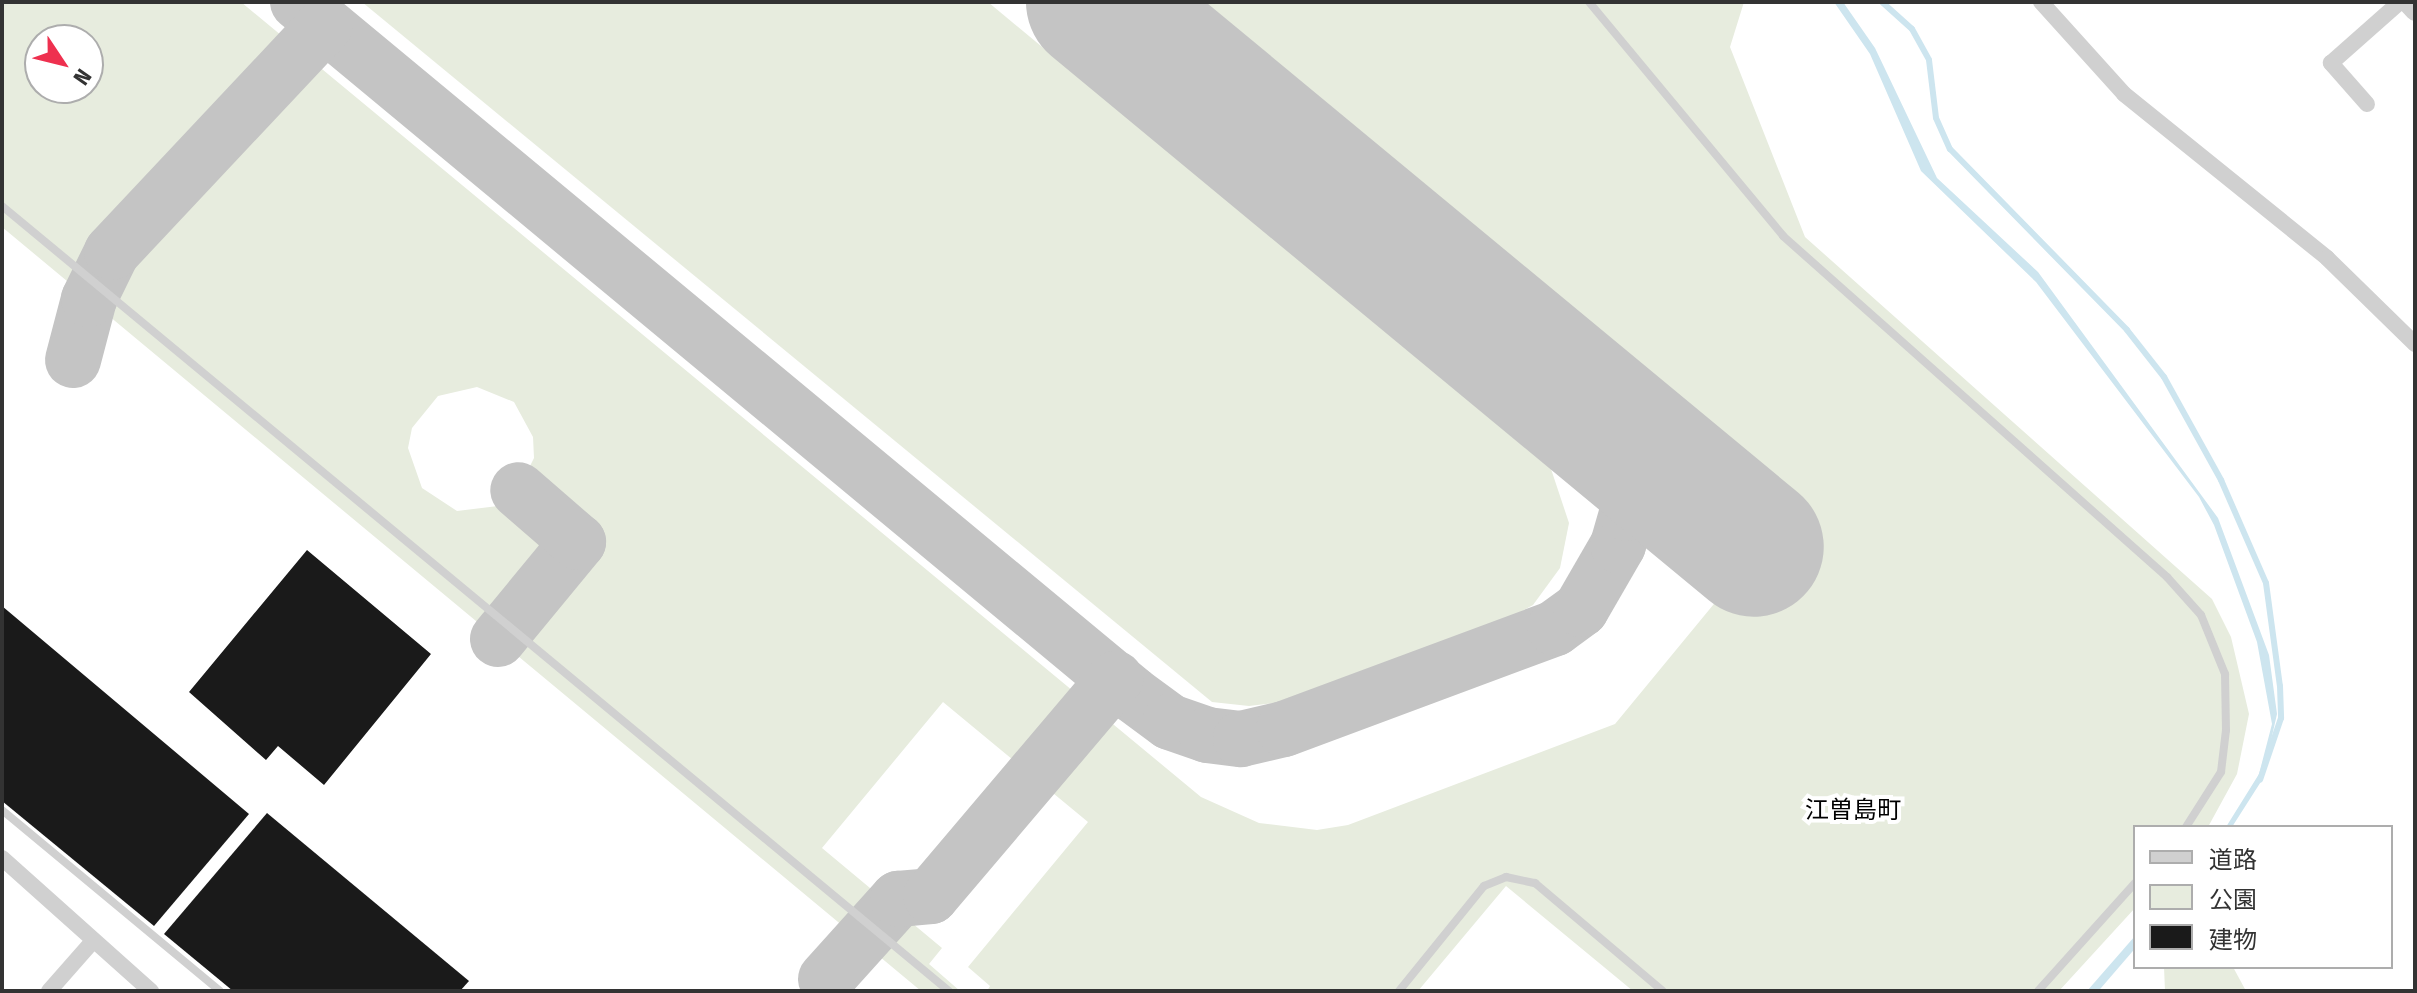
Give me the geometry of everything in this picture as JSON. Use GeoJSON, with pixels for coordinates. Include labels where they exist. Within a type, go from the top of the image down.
{"type":"FeatureCollection","features":[{"type":"Feature","properties":{"kind":"street"},"geometry":{"type":"LineString","coordinates":[[2041,2],[2124,94],[2327,258],[2415,344]]}},
{"type":"Feature","properties":{"kind":"street"},"geometry":{"type":"LineString","coordinates":[[2367,104],[2331,63],[2400,2]]}},
{"type":"Feature","properties":{"kind":"street"},"geometry":{"type":"LineString","coordinates":[[2407,2],[2415,11]]}},
{"type":"Feature","properties":{"kind":"street"},"geometry":{"type":"LineString","coordinates":[[2,858],[151,991]]}},
{"type":"Feature","properties":{"kind":"street"},"geometry":{"type":"LineString","coordinates":[[49,991],[93,941]]}},
{"type":"Feature","properties":{"kind":"lane"},"geometry":{"type":"LineString","coordinates":[[1589,2],[1783,236],[2167,577],[2201,615],[2225,674],[2226,730],[2221,772],[2187,825]]}},
{"type":"Feature","properties":{"kind":"lane"},"geometry":{"type":"LineString","coordinates":[[2,206],[949,991]]}},
{"type":"Feature","properties":{"kind":"lane"},"geometry":{"type":"LineString","coordinates":[[2,810],[220,991]]}},
{"type":"Feature","properties":{"kind":"lane"},"geometry":{"type":"LineString","coordinates":[[1399,991],[1484,886],[1506,877],[1535,883],[1663,991]]}},
{"type":"Feature","properties":{"kind":"lane"},"geometry":{"type":"LineString","coordinates":[[2038,991],[2133,885]]}},
{"type":"Feature","properties":{"kind":"green space"},"geometry":{"type":"Polygon","coordinates":[[[2,2],[241,2],[1201,797],[1259,823],[1317,830],[1348,825],[1615,724],[1802,497],[1205,2],[1744,2],[1730,47],[1805,237],[2212,599],[2231,637],[2249,714],[2237,774],[2209,825],[2133,825],[2133,910],[2059,991],[1633,991],[1506,886],[1418,991],[987,991],[990,986],[968,967],[1088,822],[943,702],[822,848],[942,948],[929,964],[960,991],[921,991],[2,227],[2,2]],[[477,387],[438,396],[412,428],[408,448],[422,488],[457,511],[498,506],[518,490],[534,458],[533,437],[514,402],[477,387]]]}},
{"type":"Feature","properties":{"kind":"green space"},"geometry":{"type":"Polygon","coordinates":[[[362,2],[988,2],[1551,469],[1569,523],[1560,568],[1533,605],[1508,619],[1282,702],[1249,706],[1212,702],[362,2]]]}},
{"type":"Feature","properties":{"kind":"green space"},"geometry":{"type":"Polygon","coordinates":[[[2164,969],[2234,969],[2246,991],[2165,991],[2164,969]]]}},
{"type":"Feature","properties":{"kind":"water"},"geometry":{"type":"Polygon","coordinates":[[[1834,2],[1843,2],[1875,48],[1937,178],[2038,272],[2218,518],[2269,655],[2277,714],[2262,780],[2233,825],[2227,825],[2259,774],[2272,724],[2257,642],[2214,525],[2199,497],[2036,282],[1921,171],[1870,54],[1834,2]]]}},
{"type":"Feature","properties":{"kind":"water"},"geometry":{"type":"Polygon","coordinates":[[[2133,938],[2133,945],[2093,991],[2087,991],[2133,938]]]}},
{"type":"Feature","properties":{"kind":"building"},"geometry":{"type":"Polygon","coordinates":[[[307,550],[431,654],[324,785],[278,746],[266,760],[189,692],[307,550]]]}},
{"type":"Feature","properties":{"kind":"building"},"geometry":{"type":"Polygon","coordinates":[[[2,606],[249,814],[154,926],[2,801],[2,606]]]}},
{"type":"Feature","properties":{"kind":"building"},"geometry":{"type":"Polygon","coordinates":[[[267,813],[469,981],[460,991],[233,991],[164,934],[267,813]]]}},
{"type":"Feature","properties":{"kind":"waterway"},"geometry":{"type":"LineString","coordinates":[[1882,2],[1912,29],[1929,60],[1936,118],[1950,149],[2127,330],[2164,377],[2221,480],[2266,583],[2280,686],[2281,718],[2260,780]]}},
{"type":"Feature","properties":{"kind":"waterway"},"geometry":{"type":"LineString","coordinates":[[2097,988],[2133,946]]}},
{"type":"Feature","properties":{"kind":"taxiway"},"geometry":{"type":"LineString","coordinates":[[298,2],[1132,694],[1170,722],[1207,735],[1241,739],[1284,729],[1555,628],[1581,609],[1618,545],[1627,513],[1630,444]]}},
{"type":"Feature","properties":{"kind":"taxiway"},"geometry":{"type":"LineString","coordinates":[[73,360],[89,299],[112,252],[325,25]]}},
{"type":"Feature","properties":{"kind":"taxiway"},"geometry":{"type":"LineString","coordinates":[[498,639],[578,542],[518,490]]}},
{"type":"Feature","properties":{"kind":"taxiway"},"geometry":{"type":"LineString","coordinates":[[826,979],[898,899],[931,896],[1115,679]]}},
{"type":"Feature","properties":{"kind":"runway"},"geometry":{"type":"LineString","coordinates":[[1096,2],[1754,547]]}},
{"type":"Feature","properties":{"kind":"district","name":"江曽島町"},"geometry":{"type":"Point","coordinates":[1853,811]}}]}
